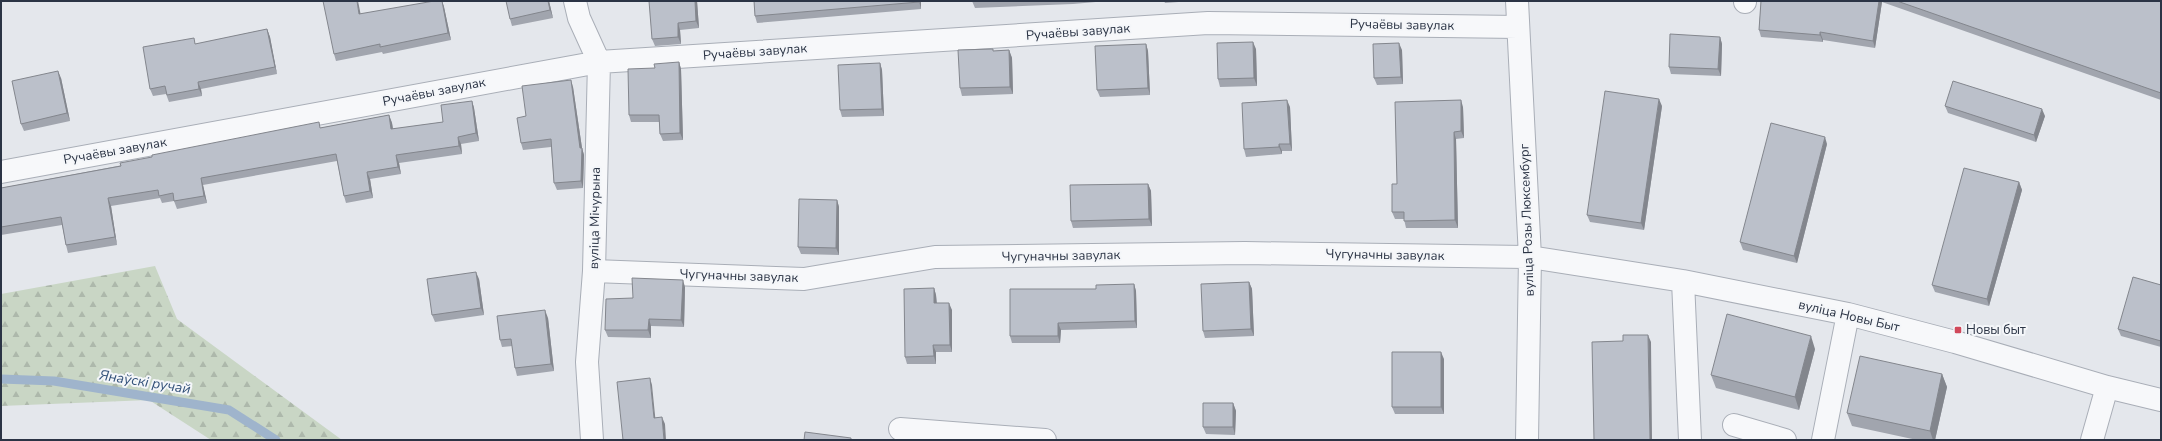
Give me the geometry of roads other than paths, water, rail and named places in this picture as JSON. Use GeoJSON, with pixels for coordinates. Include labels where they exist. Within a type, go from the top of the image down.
{"type":"FeatureCollection","features":[{"type":"Feature","properties":{"kind":"street","name":"вуліца Мічурына"},"geometry":{"type":"LineString","coordinates":[[575,1],[579,18],[599,62],[594,271],[587,362],[592,440]]}},
{"type":"Feature","properties":{"kind":"street","name":"вуліца Розы Люксембург"},"geometry":{"type":"LineString","coordinates":[[1517,1],[1530,257],[1522,440]]}},
{"type":"Feature","properties":{"kind":"street","name":"Ручаёвы завулак"},"geometry":{"type":"LineString","coordinates":[[1,172],[599,62],[1208,23],[1518,27]]}},
{"type":"Feature","properties":{"kind":"street","name":"Чугуначны завулак"},"geometry":{"type":"LineString","coordinates":[[594,271],[804,279],[935,257],[1245,253],[1530,257]]}},
{"type":"Feature","properties":{"kind":"street","name":"вуліца Новы Быт"},"geometry":{"type":"LineString","coordinates":[[1530,257],[1684,281],[1848,314],[1955,342],[2107,387],[2161,400]]}},
{"type":"Feature","properties":{"kind":"street"},"geometry":{"type":"LineString","coordinates":[[1684,281],[1690,440]]}},
{"type":"Feature","properties":{"kind":"street"},"geometry":{"type":"LineString","coordinates":[[1823,440],[1848,314]]}},
{"type":"Feature","properties":{"kind":"street"},"geometry":{"type":"LineString","coordinates":[[2092,440],[2107,387]]}},
{"type":"Feature","properties":{"kind":"street"},"geometry":{"type":"LineString","coordinates":[[1734,425],[1785,440]]}},
{"type":"Feature","properties":{"kind":"street"},"geometry":{"type":"LineString","coordinates":[[900,429],[1045,440]]}},
{"type":"Feature","properties":{"kind":"waterway","name":"Янаўскі ручай"},"geometry":{"type":"LineString","coordinates":[[1,379],[54,381],[229,410],[276,440]]}},
{"type":"Feature","properties":{"kind":"place","name":"Новы быт"},"geometry":{"type":"Point","coordinates":[1958,330]}}]}
